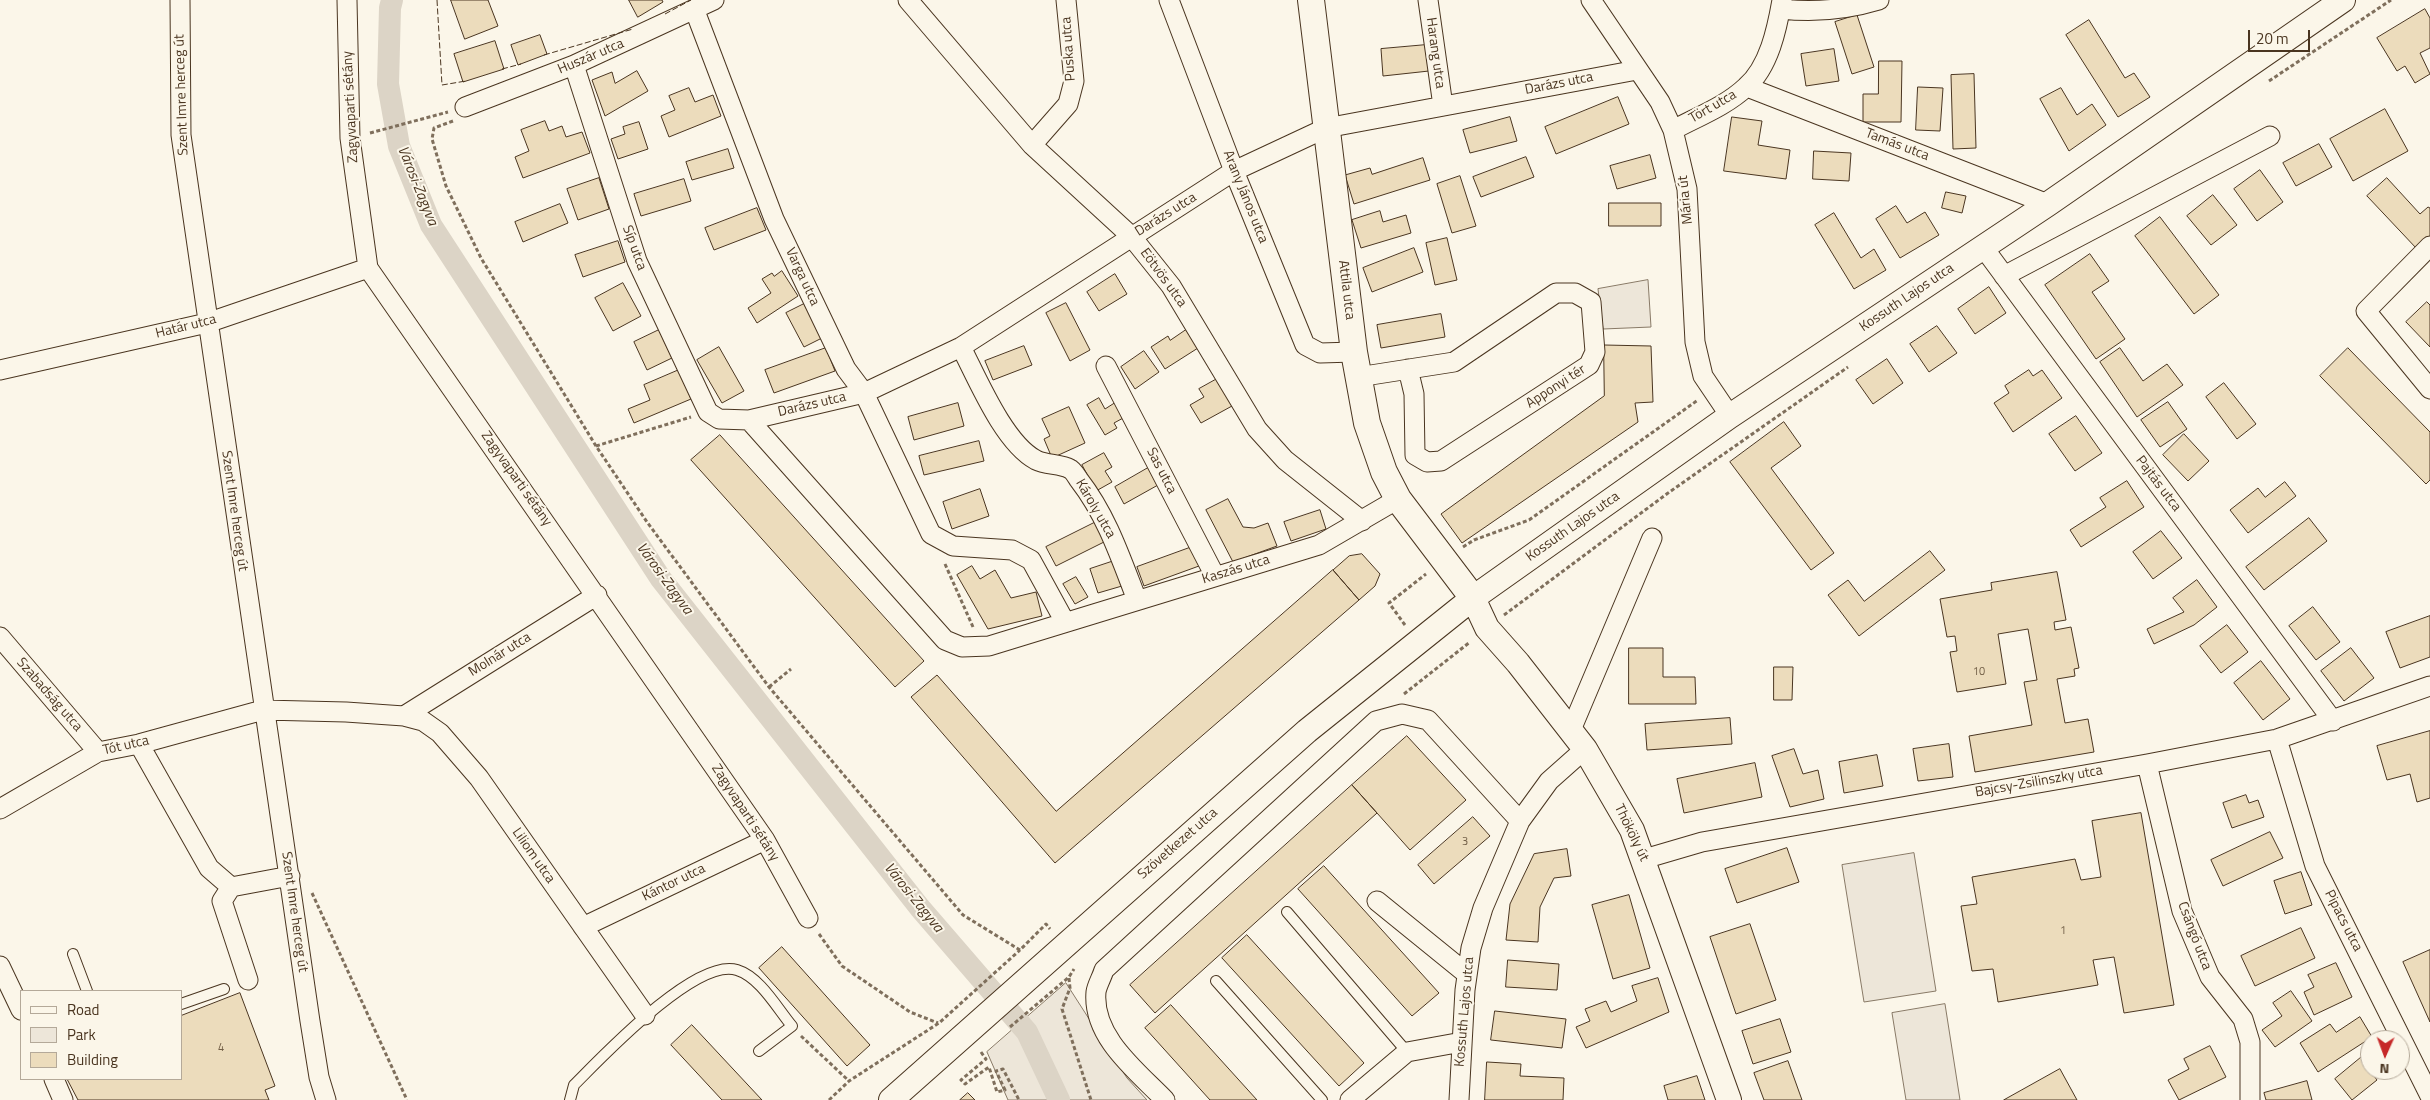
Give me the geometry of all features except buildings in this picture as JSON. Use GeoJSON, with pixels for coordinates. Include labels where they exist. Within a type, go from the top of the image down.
{"type":"FeatureCollection","features":[{"type":"Feature","properties":{"kind":"main road","name":"Attila utca"},"geometry":{"type":"LineString","coordinates":[[1311,0],[1356,365],[1367,422],[1384,472],[1398,499],[1442,561],[1473,598]]}},
{"type":"Feature","properties":{"kind":"street","name":"Szent Imre herceg út"},"geometry":{"type":"LineString","coordinates":[[180,0],[180,135],[310,1021],[319,1077],[326,1100]]}},
{"type":"Feature","properties":{"kind":"street","name":"Zagyvaparti sétány"},"geometry":{"type":"LineString","coordinates":[[347,0],[350,138],[368,268],[597,594],[765,840],[808,918]]}},
{"type":"Feature","properties":{"kind":"street","name":"Huszár utca"},"geometry":{"type":"LineString","coordinates":[[465,107],[574,65],[694,11],[714,0]]}},
{"type":"Feature","properties":{"kind":"street","name":"Eötvös utca"},"geometry":{"type":"LineString","coordinates":[[908,0],[1032,145],[1131,236],[1171,286],[1257,429],[1285,460],[1362,521]]}},
{"type":"Feature","properties":{"kind":"street","name":"Puska utca"},"geometry":{"type":"LineString","coordinates":[[1032,145],[1068,104],[1074,81],[1066,0]]}},
{"type":"Feature","properties":{"kind":"street","name":"Arany János utca"},"geometry":{"type":"LineString","coordinates":[[1169,0],[1234,171],[1305,345],[1320,353],[1356,365]]}},
{"type":"Feature","properties":{"kind":"street","name":"Harang utca"},"geometry":{"type":"LineString","coordinates":[[1428,0],[1443,106]]}},
{"type":"Feature","properties":{"kind":"street","name":"Mária út"},"geometry":{"type":"LineString","coordinates":[[1591,0],[1660,102],[1673,130],[1687,189],[1695,342],[1703,376],[1730,416]]}},
{"type":"Feature","properties":{"kind":"street"},"geometry":{"type":"LineString","coordinates":[[1782,4],[1810,12],[1851,9],[1879,0]]}},
{"type":"Feature","properties":{"kind":"street","name":"Kossuth Lajos utca"},"geometry":{"type":"LineString","coordinates":[[1473,598],[1730,416],[2048,204],[2343,0]]}},
{"type":"Feature","properties":{"kind":"street","name":"Tört utca"},"geometry":{"type":"LineString","coordinates":[[1673,130],[1730,99],[1747,87],[1766,59],[1782,4]]}},
{"type":"Feature","properties":{"kind":"street","name":"Varga utca"},"geometry":{"type":"LineString","coordinates":[[694,11],[774,219],[846,369],[864,393],[931,534]]}},
{"type":"Feature","properties":{"kind":"street","name":"Síp utca"},"geometry":{"type":"LineString","coordinates":[[574,65],[637,261],[714,415]]}},
{"type":"Feature","properties":{"kind":"street","name":"Darázs utca"},"geometry":{"type":"LineString","coordinates":[[714,415],[750,420],[864,393],[961,347],[1234,171],[1326,128],[1637,70]]}},
{"type":"Feature","properties":{"kind":"street","name":"Tamás utca"},"geometry":{"type":"LineString","coordinates":[[1747,87],[2048,204]]}},
{"type":"Feature","properties":{"kind":"street"},"geometry":{"type":"LineString","coordinates":[[2004,276],[2270,136]]}},
{"type":"Feature","properties":{"kind":"street"},"geometry":{"type":"LineString","coordinates":[[2430,246],[2366,311],[2430,389]]}},
{"type":"Feature","properties":{"kind":"street","name":"Pajtás utca"},"geometry":{"type":"LineString","coordinates":[[1984,247],[2333,721]]}},
{"type":"Feature","properties":{"kind":"street","name":"Határ utca"},"geometry":{"type":"LineString","coordinates":[[0,370],[207,324],[368,268]]}},
{"type":"Feature","properties":{"kind":"street","name":"Apponyi tér"},"geometry":{"type":"LineString","coordinates":[[1356,365],[1408,369],[1454,362],[1556,293],[1575,293],[1590,302],[1595,352],[1589,365],[1441,461],[1427,462],[1415,455],[1414,394],[1408,369]]}},
{"type":"Feature","properties":{"kind":"street","name":"Károly utca"},"geometry":{"type":"LineString","coordinates":[[961,347],[1007,431],[1022,451],[1038,461],[1070,469],[1084,486],[1114,541],[1137,600]]}},
{"type":"Feature","properties":{"kind":"street","name":"Sas utca"},"geometry":{"type":"LineString","coordinates":[[1106,366],[1215,576]]}},
{"type":"Feature","properties":{"kind":"street","name":"Kaszás utca"},"geometry":{"type":"LineString","coordinates":[[750,420],[944,640],[962,647],[990,646],[1319,545],[1398,499]]}},
{"type":"Feature","properties":{"kind":"street"},"geometry":{"type":"LineString","coordinates":[[931,534],[953,546],[1012,550],[1032,560],[1065,622]]}},
{"type":"Feature","properties":{"kind":"street"},"geometry":{"type":"LineString","coordinates":[[1571,730],[1652,538]]}},
{"type":"Feature","properties":{"kind":"street","name":"Molnár utca"},"geometry":{"type":"LineString","coordinates":[[404,716],[597,594]]}},
{"type":"Feature","properties":{"kind":"street","name":"Thököly út"},"geometry":{"type":"LineString","coordinates":[[1473,598],[1487,628],[1518,662],[1585,749],[1632,830],[1729,1100]]}},
{"type":"Feature","properties":{"kind":"street","name":"Szövetkezet utca"},"geometry":{"type":"LineString","coordinates":[[891,1100],[1031,973],[1307,730],[1473,598]]}},
{"type":"Feature","properties":{"kind":"street","name":"Szabadság utca"},"geometry":{"type":"LineString","coordinates":[[0,637],[98,752]]}},
{"type":"Feature","properties":{"kind":"street","name":"Bajcsy-Zsilinszky utca"},"geometry":{"type":"LineString","coordinates":[[1644,859],[1702,842],[2147,764],[2277,739],[2430,686]]}},
{"type":"Feature","properties":{"kind":"street","name":"Tót utca"},"geometry":{"type":"LineString","coordinates":[[0,809],[98,752],[139,744],[263,710],[346,712],[404,716]]}},
{"type":"Feature","properties":{"kind":"street"},"geometry":{"type":"LineString","coordinates":[[1165,1100],[1117,1050],[1098,1016],[1096,991],[1104,970],[1376,721],[1402,714],[1428,720],[1520,821]]}},
{"type":"Feature","properties":{"kind":"street","name":"Liliom utca"},"geometry":{"type":"LineString","coordinates":[[404,716],[422,721],[440,733],[478,778],[645,1015]]}},
{"type":"Feature","properties":{"kind":"street","name":"Pipacs utca"},"geometry":{"type":"LineString","coordinates":[[2277,739],[2315,866],[2430,1096]]}},
{"type":"Feature","properties":{"kind":"street"},"geometry":{"type":"LineString","coordinates":[[139,744],[209,868],[231,887]]}},
{"type":"Feature","properties":{"kind":"street","name":"Kossuth Lajos utca"},"geometry":{"type":"LineString","coordinates":[[1458,1100],[1471,948],[1483,908],[1520,821],[1549,781],[1585,749]]}},
{"type":"Feature","properties":{"kind":"street","name":"Csángó utca"},"geometry":{"type":"LineString","coordinates":[[2147,764],[2182,910],[2210,977],[2243,1019],[2250,1042],[2250,1100]]}},
{"type":"Feature","properties":{"kind":"street","name":"Kántor utca"},"geometry":{"type":"LineString","coordinates":[[583,927],[765,840]]}},
{"type":"Feature","properties":{"kind":"street"},"geometry":{"type":"LineString","coordinates":[[248,980],[222,901],[231,887],[290,876]]}},
{"type":"Feature","properties":{"kind":"street"},"geometry":{"type":"LineString","coordinates":[[1377,901],[1468,974]]}},
{"type":"Feature","properties":{"kind":"street"},"geometry":{"type":"LineString","coordinates":[[0,966],[20,1008]]}},
{"type":"Feature","properties":{"kind":"street"},"geometry":{"type":"LineString","coordinates":[[1350,1100],[1407,1052],[1462,1042]]}},
{"type":"Feature","properties":{"kind":"street"},"geometry":{"type":"LineString","coordinates":[[54,1080],[63,1100]]}},
{"type":"Feature","properties":{"kind":"lane"},"geometry":{"type":"LineString","coordinates":[[1287,912],[1407,1052]]}},
{"type":"Feature","properties":{"kind":"lane"},"geometry":{"type":"LineString","coordinates":[[73,954],[87,990]]}},
{"type":"Feature","properties":{"kind":"lane"},"geometry":{"type":"LineString","coordinates":[[570,1100],[574,1085],[645,1015],[712,970],[735,969],[751,976],[792,1026],[759,1051]]}},
{"type":"Feature","properties":{"kind":"lane"},"geometry":{"type":"LineString","coordinates":[[1216,981],[1322,1100]]}},
{"type":"Feature","properties":{"kind":"lane"},"geometry":{"type":"LineString","coordinates":[[182,1004],[224,989]]}},
{"type":"Feature","properties":{"kind":"path"},"geometry":{"type":"LineString","coordinates":[[2261,86],[2391,0]]}},
{"type":"Feature","properties":{"kind":"path"},"geometry":{"type":"LineString","coordinates":[[350,138],[465,107]]}},
{"type":"Feature","properties":{"kind":"path"},"geometry":{"type":"LineString","coordinates":[[465,107],[452,121],[434,128],[432,140],[446,186],[481,258],[596,446],[647,522],[769,687],[964,915],[1020,950]]}},
{"type":"Feature","properties":{"kind":"path"},"geometry":{"type":"LineString","coordinates":[[1711,390],[1530,520],[1474,540],[1442,561],[1389,603],[1417,643],[1438,667],[1487,628],[1668,493],[1856,361]]}},
{"type":"Feature","properties":{"kind":"path"},"geometry":{"type":"LineString","coordinates":[[596,446],[714,415]]}},
{"type":"Feature","properties":{"kind":"path"},"geometry":{"type":"LineString","coordinates":[[931,534],[981,646]]}},
{"type":"Feature","properties":{"kind":"path"},"geometry":{"type":"LineString","coordinates":[[769,687],[791,669]]}},
{"type":"Feature","properties":{"kind":"path"},"geometry":{"type":"LineString","coordinates":[[309,885],[407,1100]]}},
{"type":"Feature","properties":{"kind":"path"},"geometry":{"type":"LineString","coordinates":[[808,918],[842,966],[910,1012],[938,1023]]}},
{"type":"Feature","properties":{"kind":"path"},"geometry":{"type":"LineString","coordinates":[[829,1100],[850,1081],[938,1023],[1020,950],[1046,924],[1063,945]]}},
{"type":"Feature","properties":{"kind":"path"},"geometry":{"type":"LineString","coordinates":[[1003,1033],[1069,977],[1070,988],[1062,1009],[1091,1100]]}},
{"type":"Feature","properties":{"kind":"path"},"geometry":{"type":"LineString","coordinates":[[792,1026],[850,1081]]}},
{"type":"Feature","properties":{"kind":"path"},"geometry":{"type":"LineString","coordinates":[[988,1046],[981,1052],[986,1059],[997,1092],[1013,1086]]}},
{"type":"Feature","properties":{"kind":"path"},"geometry":{"type":"LineString","coordinates":[[986,1059],[961,1080],[965,1084],[989,1067]]}},
{"type":"Feature","properties":{"kind":"path"},"geometry":{"type":"LineString","coordinates":[[1005,1090],[996,1071],[1003,1069],[1019,1100]]}},
{"type":"Feature","properties":{"kind":"green space"},"geometry":{"type":"Polygon","coordinates":[[[1648,280],[1651,327],[1603,329],[1598,289],[1648,280]]]}},
{"type":"Feature","properties":{"kind":"green space"},"geometry":{"type":"Polygon","coordinates":[[[1914,853],[1936,991],[1864,1002],[1842,865],[1914,853]]]}},
{"type":"Feature","properties":{"kind":"green space"},"geometry":{"type":"Polygon","coordinates":[[[1066,983],[1127,1078],[1147,1100],[1008,1100],[987,1052],[1066,983]]]}},
{"type":"Feature","properties":{"kind":"green space"},"geometry":{"type":"Polygon","coordinates":[[[1945,1004],[1960,1100],[1906,1100],[1892,1013],[1945,1004]]]}},
{"type":"Feature","properties":{"kind":"waterway","name":"Városi-Zagyva"},"geometry":{"type":"LineString","coordinates":[[392,0],[390,8],[388,84],[399,146],[431,225],[661,579],[920,908],[1027,1032],[1059,1100]]}},
{"type":"Feature","properties":{"kind":"fence"},"geometry":{"type":"LineString","coordinates":[[437,0],[442,85],[466,81]]}},
{"type":"Feature","properties":{"kind":"fence"},"geometry":{"type":"LineString","coordinates":[[665,14],[691,0]]}},
{"type":"Feature","properties":{"kind":"fence"},"geometry":{"type":"LineString","coordinates":[[544,55],[633,29]]}},
{"type":"Feature","properties":{"kind":"fence"},"geometry":{"type":"LineString","coordinates":[[502,69],[521,64]]}}]}
